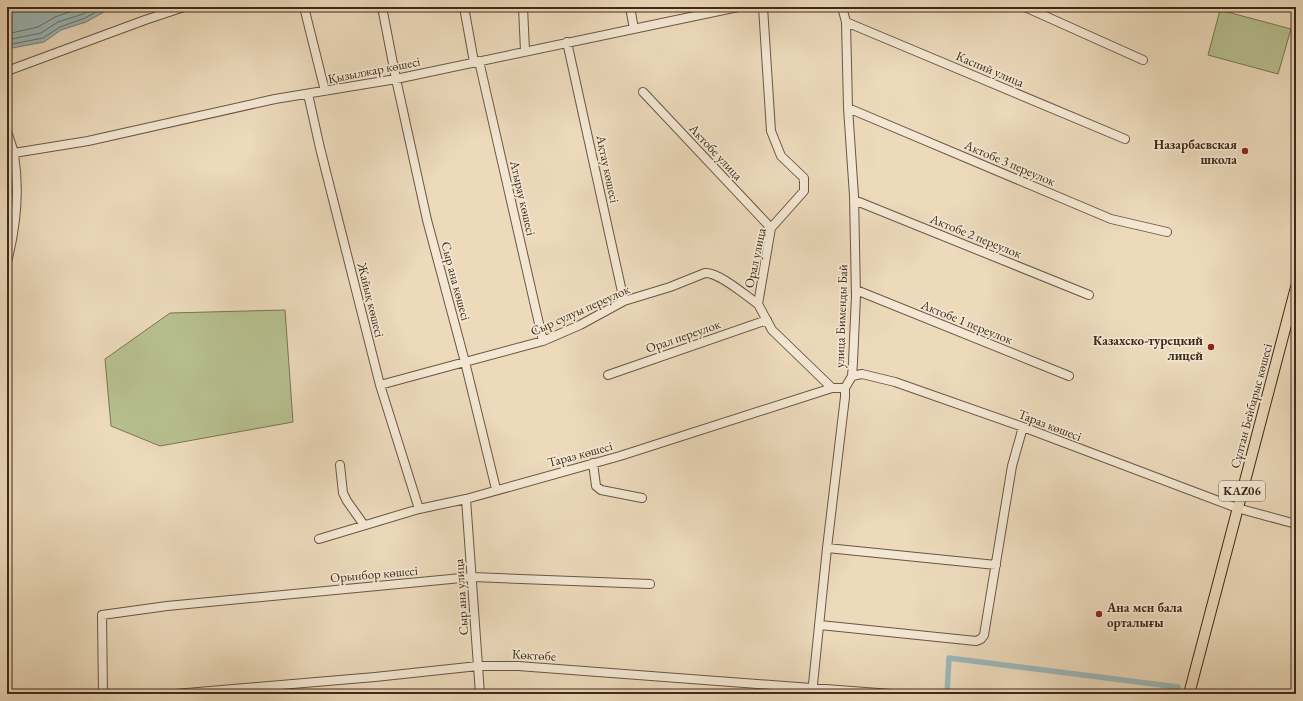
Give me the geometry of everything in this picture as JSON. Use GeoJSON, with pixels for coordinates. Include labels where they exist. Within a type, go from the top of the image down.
{"type":"FeatureCollection","features":[{"type":"Feature","properties":{"kind":"main road","name":"Сұлтан Бейбарыс көшесі"},"geometry":{"type":"LineString","coordinates":[[1188,694],[1296,287]]}},
{"type":"Feature","properties":{"kind":"street"},"geometry":{"type":"LineString","coordinates":[[7,71],[184,7]]}},
{"type":"Feature","properties":{"kind":"street"},"geometry":{"type":"LineString","coordinates":[[304,7],[325,91]]}},
{"type":"Feature","properties":{"kind":"street","name":"Сыр ана көшесі"},"geometry":{"type":"LineString","coordinates":[[382,7],[427,220],[465,362],[496,489]]}},
{"type":"Feature","properties":{"kind":"street","name":"Атырау көшесі"},"geometry":{"type":"LineString","coordinates":[[464,7],[543,341]]}},
{"type":"Feature","properties":{"kind":"street"},"geometry":{"type":"LineString","coordinates":[[522,7],[525,51]]}},
{"type":"Feature","properties":{"kind":"street"},"geometry":{"type":"LineString","coordinates":[[630,7],[634,29]]}},
{"type":"Feature","properties":{"kind":"street","name":"Қызылжар көшесі"},"geometry":{"type":"LineString","coordinates":[[14,153],[88,141],[275,99],[396,79],[738,7]]}},
{"type":"Feature","properties":{"kind":"street","name":"Орал улица"},"geometry":{"type":"LineString","coordinates":[[763,7],[771,131],[782,156],[804,178],[804,191],[771,228],[758,304],[772,330],[832,388]]}},
{"type":"Feature","properties":{"kind":"street","name":"улица Бименды Бай"},"geometry":{"type":"LineString","coordinates":[[813,691],[827,548],[842,430],[845,388],[852,376],[853,362],[856,290],[854,200],[848,108],[846,22],[842,7]]}},
{"type":"Feature","properties":{"kind":"street"},"geometry":{"type":"LineString","coordinates":[[1025,7],[1143,60]]}},
{"type":"Feature","properties":{"kind":"street","name":"Каспий улица"},"geometry":{"type":"LineString","coordinates":[[846,22],[1125,139]]}},
{"type":"Feature","properties":{"kind":"street","name":"Ақтау көшесі"},"geometry":{"type":"LineString","coordinates":[[567,42],[624,301]]}},
{"type":"Feature","properties":{"kind":"street","name":"Актобе улица"},"geometry":{"type":"LineString","coordinates":[[644,92],[771,228]]}},
{"type":"Feature","properties":{"kind":"street","name":"Жайық көшесі"},"geometry":{"type":"LineString","coordinates":[[308,94],[322,156],[380,386],[419,510]]}},
{"type":"Feature","properties":{"kind":"street","name":"Актобе 3 переулок"},"geometry":{"type":"LineString","coordinates":[[848,108],[1111,218],[1167,232]]}},
{"type":"Feature","properties":{"kind":"street"},"geometry":{"type":"LineString","coordinates":[[7,131],[14,153],[17,193],[14,229],[7,262]]}},
{"type":"Feature","properties":{"kind":"street","name":"Актобе 2 переулок"},"geometry":{"type":"LineString","coordinates":[[854,200],[1089,295]]}},
{"type":"Feature","properties":{"kind":"street","name":"Сыр сулуы переулок"},"geometry":{"type":"LineString","coordinates":[[380,386],[543,341],[580,325],[624,301],[670,287],[699,274],[709,272],[720,277],[758,304]]}},
{"type":"Feature","properties":{"kind":"street","name":"Актобе 1 переулок"},"geometry":{"type":"LineString","coordinates":[[856,290],[1069,376]]}},
{"type":"Feature","properties":{"kind":"street","name":"Орал переулок"},"geometry":{"type":"LineString","coordinates":[[608,375],[767,320]]}},
{"type":"Feature","properties":{"kind":"street","name":"Тараз көшесі"},"geometry":{"type":"LineString","coordinates":[[852,376],[862,374],[895,382],[1023,427],[1237,508],[1296,524]]}},
{"type":"Feature","properties":{"kind":"street","name":"Тараз көшесі"},"geometry":{"type":"LineString","coordinates":[[319,539],[364,525],[466,499],[496,489],[620,456],[832,388],[845,388]]}},
{"type":"Feature","properties":{"kind":"street"},"geometry":{"type":"LineString","coordinates":[[820,625],[976,641],[981,639],[984,635],[1012,466],[1023,427]]}},
{"type":"Feature","properties":{"kind":"street"},"geometry":{"type":"LineString","coordinates":[[593,463],[596,486],[601,490],[642,498]]}},
{"type":"Feature","properties":{"kind":"street"},"geometry":{"type":"LineString","coordinates":[[340,465],[343,493],[364,525]]}},
{"type":"Feature","properties":{"kind":"street","name":"Сыр ана улица"},"geometry":{"type":"LineString","coordinates":[[466,499],[480,694]]}},
{"type":"Feature","properties":{"kind":"street"},"geometry":{"type":"LineString","coordinates":[[827,548],[996,565]]}},
{"type":"Feature","properties":{"kind":"street","name":"Орынбор көшесі"},"geometry":{"type":"LineString","coordinates":[[104,694],[102,615],[167,606],[472,577],[650,584]]}},
{"type":"Feature","properties":{"kind":"street","name":"Көктөбе"},"geometry":{"type":"LineString","coordinates":[[175,694],[375,677],[478,666],[518,666],[813,691],[892,694]]}},
{"type":"Feature","properties":{"kind":"green space"},"geometry":{"type":"Polygon","coordinates":[[[1220,10],[1291,29],[1278,74],[1208,55],[1220,10]]]}},
{"type":"Feature","properties":{"kind":"green space"},"geometry":{"type":"Polygon","coordinates":[[[285,310],[293,422],[160,446],[111,426],[105,359],[170,313],[285,310]]]}},
{"type":"Feature","properties":{"kind":"water"},"geometry":{"type":"Polygon","coordinates":[[[7,7],[113,7],[86,22],[61,30],[44,42],[7,49],[7,7]]]}},
{"type":"Feature","properties":{"kind":"waterway"},"geometry":{"type":"LineString","coordinates":[[947,694],[949,658],[1178,687]]}},
{"type":"Feature","properties":{"kind":"waterway"},"geometry":{"type":"LineString","coordinates":[[1203,692],[1211,694]]}},
{"type":"Feature","properties":{"kind":"place","name":"Назарбаевская школа"},"geometry":{"type":"Point","coordinates":[1245,151]}},
{"type":"Feature","properties":{"kind":"place","name":"Казахско-турецкий лицей"},"geometry":{"type":"Point","coordinates":[1211,347]}},
{"type":"Feature","properties":{"kind":"place","name":"Ана мен бала орталығы"},"geometry":{"type":"Point","coordinates":[1099,614]}}]}
